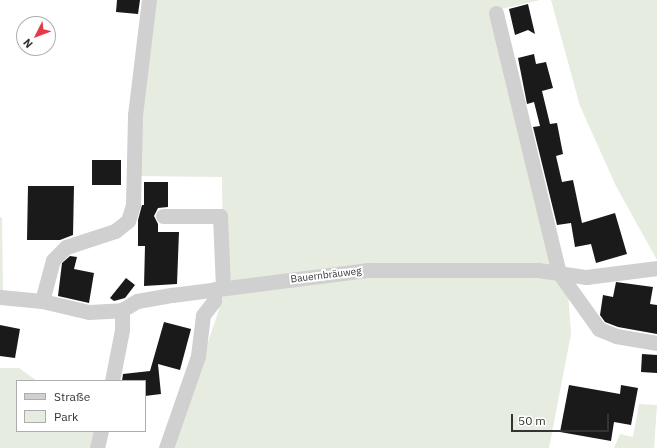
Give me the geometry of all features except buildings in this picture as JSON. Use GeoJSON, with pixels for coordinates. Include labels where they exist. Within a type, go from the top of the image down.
{"type":"FeatureCollection","features":[{"type":"Feature","properties":{"kind":"street"},"geometry":{"type":"LineString","coordinates":[[42,301],[53,260],[66,248],[115,231],[128,221],[133,205],[135,114],[149,0]]}},
{"type":"Feature","properties":{"kind":"street"},"geometry":{"type":"LineString","coordinates":[[496,13],[559,273],[599,329],[616,336],[657,343]]}},
{"type":"Feature","properties":{"kind":"street"},"geometry":{"type":"LineString","coordinates":[[162,216],[220,216],[219,288],[214,302],[203,315],[198,356],[166,448]]}},
{"type":"Feature","properties":{"kind":"street","name":"Bauernbräuweg"},"geometry":{"type":"LineString","coordinates":[[0,297],[42,301],[89,312],[122,310],[137,301],[219,288],[368,270],[538,270],[586,277],[657,268]]}},
{"type":"Feature","properties":{"kind":"street"},"geometry":{"type":"LineString","coordinates":[[112,380],[122,330],[122,310]]}},
{"type":"Feature","properties":{"kind":"street"},"geometry":{"type":"LineString","coordinates":[[96,448],[101,432]]}},
{"type":"Feature","properties":{"kind":"green space"},"geometry":{"type":"Polygon","coordinates":[[[153,0],[540,0],[493,11],[553,265],[240,282],[229,280],[223,270],[222,177],[137,176],[153,0]]]}},
{"type":"Feature","properties":{"kind":"green space"},"geometry":{"type":"Polygon","coordinates":[[[551,0],[657,0],[657,260],[616,186],[580,106],[551,0]]]}},
{"type":"Feature","properties":{"kind":"green space"},"geometry":{"type":"Polygon","coordinates":[[[0,217],[2,218],[3,292],[0,292],[0,217]]]}},
{"type":"Feature","properties":{"kind":"green space"},"geometry":{"type":"Polygon","coordinates":[[[365,274],[545,274],[556,279],[568,292],[571,334],[549,448],[172,448],[225,292],[365,274]]]}},
{"type":"Feature","properties":{"kind":"green space"},"geometry":{"type":"Polygon","coordinates":[[[0,368],[19,368],[36,380],[16,380],[16,432],[94,432],[91,448],[0,448],[0,368]]]}},
{"type":"Feature","properties":{"kind":"green space"},"geometry":{"type":"Polygon","coordinates":[[[639,404],[657,405],[654,448],[614,448],[620,434],[633,437],[639,404]]]}}]}
